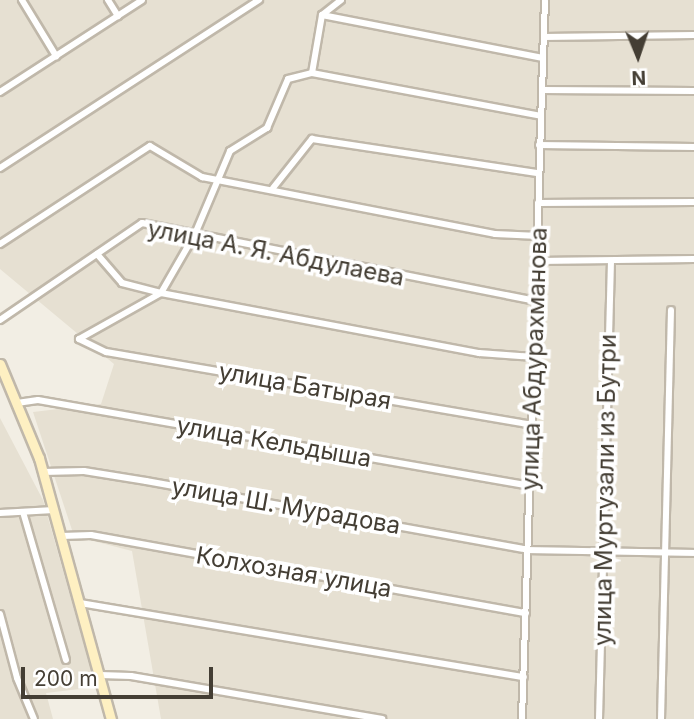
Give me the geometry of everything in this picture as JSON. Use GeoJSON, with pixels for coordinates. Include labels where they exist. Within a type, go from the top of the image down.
{"type":"FeatureCollection","features":[{"type":"Feature","properties":{"kind":"main road"},"geometry":{"type":"LineString","coordinates":[[0,364],[5,385],[17,403],[55,509],[111,719]]}},
{"type":"Feature","properties":{"kind":"street"},"geometry":{"type":"LineString","coordinates":[[22,0],[56,56]]}},
{"type":"Feature","properties":{"kind":"street"},"geometry":{"type":"LineString","coordinates":[[108,0],[118,16]]}},
{"type":"Feature","properties":{"kind":"street"},"geometry":{"type":"LineString","coordinates":[[0,92],[142,0]]}},
{"type":"Feature","properties":{"kind":"street"},"geometry":{"type":"LineString","coordinates":[[0,168],[259,0]]}},
{"type":"Feature","properties":{"kind":"street"},"geometry":{"type":"LineString","coordinates":[[312,73],[322,15],[341,0]]}},
{"type":"Feature","properties":{"kind":"street","name":"улица Абдурахманова"},"geometry":{"type":"LineString","coordinates":[[522,719],[545,0]]}},
{"type":"Feature","properties":{"kind":"street"},"geometry":{"type":"LineString","coordinates":[[322,15],[543,58]]}},
{"type":"Feature","properties":{"kind":"street"},"geometry":{"type":"LineString","coordinates":[[544,37],[694,36]]}},
{"type":"Feature","properties":{"kind":"street"},"geometry":{"type":"LineString","coordinates":[[161,293],[195,234],[230,151],[267,128],[288,79],[312,73],[541,116]]}},
{"type":"Feature","properties":{"kind":"street"},"geometry":{"type":"LineString","coordinates":[[542,90],[694,91]]}},
{"type":"Feature","properties":{"kind":"street"},"geometry":{"type":"LineString","coordinates":[[273,188],[312,139],[538,173]]}},
{"type":"Feature","properties":{"kind":"street"},"geometry":{"type":"LineString","coordinates":[[539,145],[694,147]]}},
{"type":"Feature","properties":{"kind":"street"},"geometry":{"type":"LineString","coordinates":[[0,244],[150,146],[202,177],[273,188],[495,234],[539,236]]}},
{"type":"Feature","properties":{"kind":"street"},"geometry":{"type":"LineString","coordinates":[[538,203],[694,202]]}},
{"type":"Feature","properties":{"kind":"street","name":"улица А. Я. Абдулаева"},"geometry":{"type":"LineString","coordinates":[[0,320],[142,223],[537,300]]}},
{"type":"Feature","properties":{"kind":"street"},"geometry":{"type":"LineString","coordinates":[[97,254],[122,283],[161,293],[479,353],[535,357]]}},
{"type":"Feature","properties":{"kind":"street"},"geometry":{"type":"LineString","coordinates":[[538,261],[694,259]]}},
{"type":"Feature","properties":{"kind":"street","name":"улица Муртузали из Бутри"},"geometry":{"type":"LineString","coordinates":[[600,719],[611,261]]}},
{"type":"Feature","properties":{"kind":"street","name":"улица Батырая"},"geometry":{"type":"LineString","coordinates":[[161,293],[79,339],[106,352],[533,425]]}},
{"type":"Feature","properties":{"kind":"street"},"geometry":{"type":"LineString","coordinates":[[661,719],[671,310]]}},
{"type":"Feature","properties":{"kind":"street","name":"улица Кельдыша"},"geometry":{"type":"LineString","coordinates":[[17,403],[38,400],[530,486]]}},
{"type":"Feature","properties":{"kind":"street","name":"улица Ш. Мурадова"},"geometry":{"type":"LineString","coordinates":[[43,472],[84,471],[528,550],[694,553]]}},
{"type":"Feature","properties":{"kind":"street"},"geometry":{"type":"LineString","coordinates":[[0,513],[55,509]]}},
{"type":"Feature","properties":{"kind":"street"},"geometry":{"type":"LineString","coordinates":[[23,512],[66,660]]}},
{"type":"Feature","properties":{"kind":"street","name":"Колхозная улица"},"geometry":{"type":"LineString","coordinates":[[62,536],[91,535],[526,613]]}},
{"type":"Feature","properties":{"kind":"street"},"geometry":{"type":"LineString","coordinates":[[80,603],[524,677]]}},
{"type":"Feature","properties":{"kind":"street"},"geometry":{"type":"LineString","coordinates":[[0,614],[34,719]]}},
{"type":"Feature","properties":{"kind":"street"},"geometry":{"type":"LineString","coordinates":[[100,676],[131,676],[383,719]]}},
{"type":"Feature","properties":{"kind":"shaded area"},"geometry":{"type":"Polygon","coordinates":[[[0,0],[694,0],[694,719],[161,719],[132,551],[74,536],[33,412],[101,404],[114,364],[0,269],[0,0]]]}},
{"type":"Feature","properties":{"kind":"shaded area"},"geometry":{"type":"Polygon","coordinates":[[[0,418],[43,500],[96,687],[46,693],[53,719],[0,719],[0,418]]]}}]}
